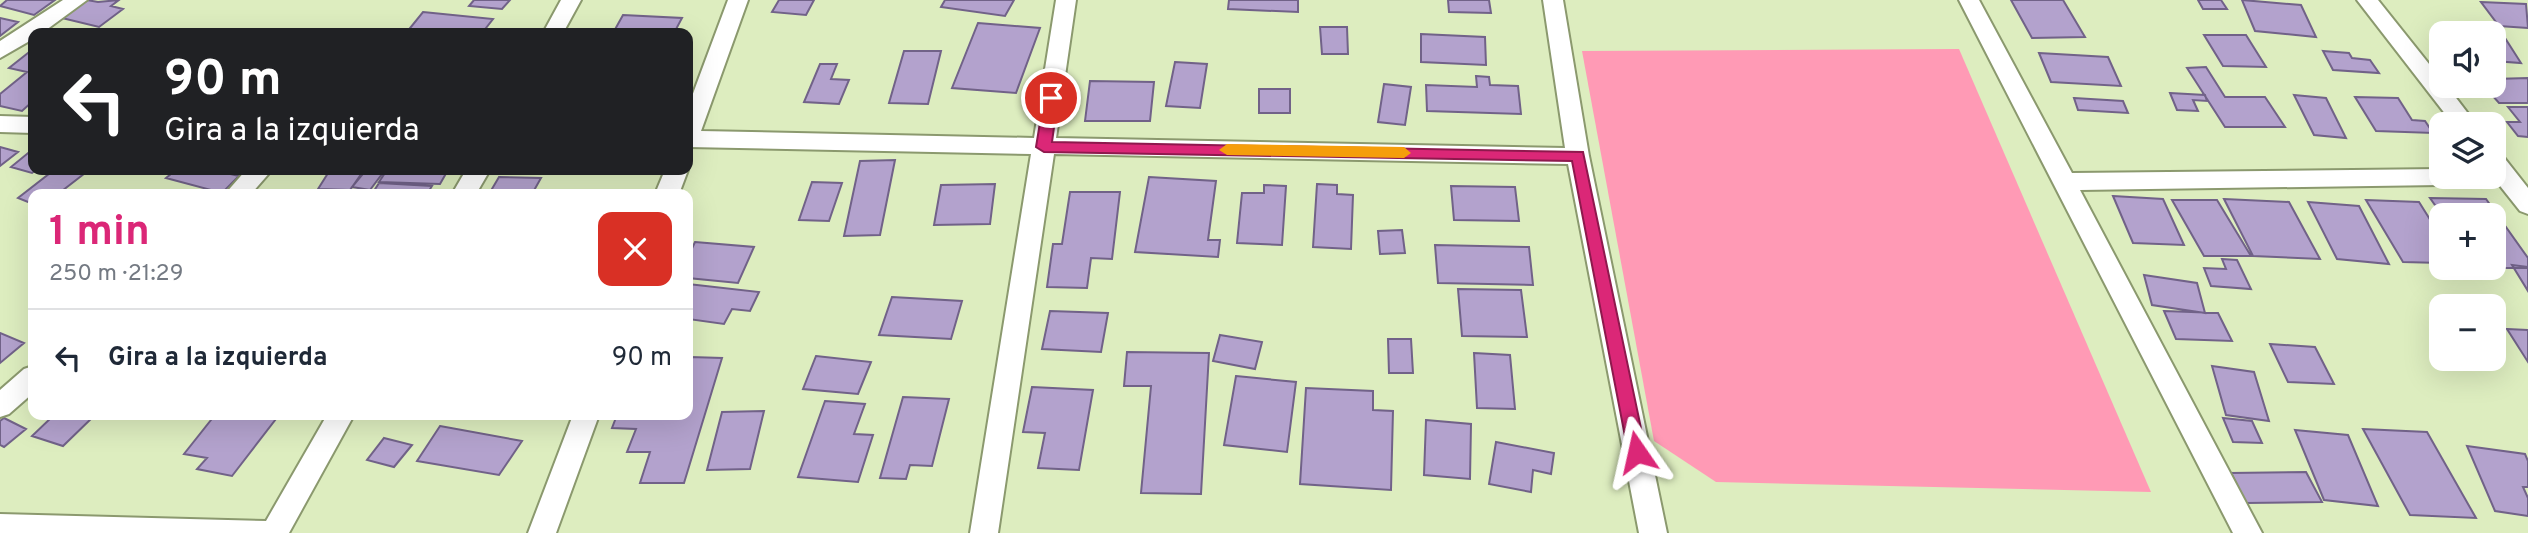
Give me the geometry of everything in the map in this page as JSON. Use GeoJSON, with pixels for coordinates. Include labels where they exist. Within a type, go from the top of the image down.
{"type":"FeatureCollection","features":[{"type":"Feature","properties":{"kind":"street"},"geometry":{"type":"LineString","coordinates":[[34,28],[76,0]]}},
{"type":"Feature","properties":{"kind":"street"},"geometry":{"type":"LineString","coordinates":[[556,28],[571,0]]}},
{"type":"Feature","properties":{"kind":"street"},"geometry":{"type":"LineString","coordinates":[[693,124],[738,0]]}},
{"type":"Feature","properties":{"kind":"street"},"geometry":{"type":"LineString","coordinates":[[984,533],[1066,0]]}},
{"type":"Feature","properties":{"kind":"street"},"geometry":{"type":"LineString","coordinates":[[1553,0],[1578,156],[1653,533]]}},
{"type":"Feature","properties":{"kind":"street"},"geometry":{"type":"LineString","coordinates":[[1969,0],[2248,533]]}},
{"type":"Feature","properties":{"kind":"street"},"geometry":{"type":"LineString","coordinates":[[2367,0],[2456,112]]}},
{"type":"Feature","properties":{"kind":"street"},"geometry":{"type":"LineString","coordinates":[[0,51],[28,32]]}},
{"type":"Feature","properties":{"kind":"street"},"geometry":{"type":"LineString","coordinates":[[0,124],[28,125]]}},
{"type":"Feature","properties":{"kind":"street"},"geometry":{"type":"LineString","coordinates":[[693,138],[1578,156]]}},
{"type":"Feature","properties":{"kind":"street"},"geometry":{"type":"LineString","coordinates":[[2506,173],[2528,205]]}},
{"type":"Feature","properties":{"kind":"street"},"geometry":{"type":"LineString","coordinates":[[242,189],[255,175]]}},
{"type":"Feature","properties":{"kind":"street"},"geometry":{"type":"LineString","coordinates":[[2063,182],[2429,177]]}},
{"type":"Feature","properties":{"kind":"street"},"geometry":{"type":"LineString","coordinates":[[0,407],[28,382]]}},
{"type":"Feature","properties":{"kind":"street"},"geometry":{"type":"LineString","coordinates":[[275,533],[338,420]]}},
{"type":"Feature","properties":{"kind":"street"},"geometry":{"type":"LineString","coordinates":[[542,533],[584,420]]}},
{"type":"Feature","properties":{"kind":"street"},"geometry":{"type":"LineString","coordinates":[[0,527],[263,533]]}},
{"type":"Feature","properties":{"kind":"shaded area"},"geometry":{"type":"Polygon","coordinates":[[[1959,49],[2151,492],[1716,482],[1654,441],[1582,51],[1959,49]]]}},
{"type":"Feature","properties":{"kind":"building"},"geometry":{"type":"Polygon","coordinates":[[[7,0],[55,0],[34,15],[0,6],[7,0]]]}},
{"type":"Feature","properties":{"kind":"building"},"geometry":{"type":"Polygon","coordinates":[[[87,0],[119,0],[111,6],[123,9],[99,27],[62,18],[87,0]]]}},
{"type":"Feature","properties":{"kind":"building"},"geometry":{"type":"Polygon","coordinates":[[[474,0],[510,0],[502,9],[469,6],[474,0]]]}},
{"type":"Feature","properties":{"kind":"building"},"geometry":{"type":"Polygon","coordinates":[[[779,0],[814,0],[806,15],[772,12],[779,0]]]}},
{"type":"Feature","properties":{"kind":"building"},"geometry":{"type":"Polygon","coordinates":[[[945,0],[1014,0],[1005,16],[941,7],[945,0]]]}},
{"type":"Feature","properties":{"kind":"building"},"geometry":{"type":"Polygon","coordinates":[[[1229,0],[1298,0],[1298,12],[1228,9],[1229,0]]]}},
{"type":"Feature","properties":{"kind":"building"},"geometry":{"type":"Polygon","coordinates":[[[1448,0],[1489,0],[1491,13],[1449,12],[1448,0]]]}},
{"type":"Feature","properties":{"kind":"building"},"geometry":{"type":"Polygon","coordinates":[[[2011,0],[2063,0],[2085,37],[2032,38],[2011,0]]]}},
{"type":"Feature","properties":{"kind":"building"},"geometry":{"type":"Polygon","coordinates":[[[2198,0],[2221,0],[2227,9],[2203,9],[2198,0]]]}},
{"type":"Feature","properties":{"kind":"building"},"geometry":{"type":"Polygon","coordinates":[[[2242,0],[2301,5],[2316,37],[2255,31],[2242,0]]]}},
{"type":"Feature","properties":{"kind":"building"},"geometry":{"type":"Polygon","coordinates":[[[2481,2],[2526,4],[2528,28],[2506,26],[2506,21],[2495,21],[2481,2]]]}},
{"type":"Feature","properties":{"kind":"building"},"geometry":{"type":"Polygon","coordinates":[[[423,12],[493,19],[486,28],[410,28],[423,12]]]}},
{"type":"Feature","properties":{"kind":"building"},"geometry":{"type":"Polygon","coordinates":[[[623,15],[682,18],[677,28],[616,28],[623,15]]]}},
{"type":"Feature","properties":{"kind":"building"},"geometry":{"type":"Polygon","coordinates":[[[0,18],[18,22],[0,36],[0,18]]]}},
{"type":"Feature","properties":{"kind":"building"},"geometry":{"type":"Polygon","coordinates":[[[978,23],[1040,28],[1016,93],[952,88],[978,23]]]}},
{"type":"Feature","properties":{"kind":"building"},"geometry":{"type":"Polygon","coordinates":[[[1320,27],[1347,27],[1348,54],[1322,54],[1320,27]]]}},
{"type":"Feature","properties":{"kind":"building"},"geometry":{"type":"Polygon","coordinates":[[[1421,34],[1485,37],[1486,65],[1421,62],[1421,34]]]}},
{"type":"Feature","properties":{"kind":"building"},"geometry":{"type":"Polygon","coordinates":[[[2204,35],[2246,35],[2266,67],[2223,66],[2204,35]]]}},
{"type":"Feature","properties":{"kind":"building"},"geometry":{"type":"Polygon","coordinates":[[[2506,40],[2521,63],[2506,62],[2506,40]]]}},
{"type":"Feature","properties":{"kind":"building"},"geometry":{"type":"Polygon","coordinates":[[[904,51],[941,51],[928,104],[889,103],[904,51]]]}},
{"type":"Feature","properties":{"kind":"building"},"geometry":{"type":"Polygon","coordinates":[[[2323,51],[2349,53],[2352,58],[2370,60],[2379,73],[2333,70],[2323,51]]]}},
{"type":"Feature","properties":{"kind":"building"},"geometry":{"type":"Polygon","coordinates":[[[28,53],[28,106],[22,111],[0,106],[0,94],[27,72],[9,68],[28,53]]]}},
{"type":"Feature","properties":{"kind":"building"},"geometry":{"type":"Polygon","coordinates":[[[2039,53],[2108,57],[2121,86],[2051,82],[2039,53]]]}},
{"type":"Feature","properties":{"kind":"building"},"geometry":{"type":"Polygon","coordinates":[[[1175,62],[1207,64],[1200,108],[1166,106],[1175,62]]]}},
{"type":"Feature","properties":{"kind":"building"},"geometry":{"type":"Polygon","coordinates":[[[820,64],[837,64],[831,79],[849,80],[839,104],[804,102],[820,64]]]}},
{"type":"Feature","properties":{"kind":"building"},"geometry":{"type":"Polygon","coordinates":[[[2206,67],[2225,97],[2265,97],[2285,127],[2225,127],[2187,68],[2206,67]]]}},
{"type":"Feature","properties":{"kind":"building"},"geometry":{"type":"Polygon","coordinates":[[[1476,76],[1489,77],[1490,85],[1518,86],[1521,114],[1427,111],[1426,85],[1477,87],[1476,76]]]}},
{"type":"Feature","properties":{"kind":"building"},"geometry":{"type":"Polygon","coordinates":[[[2528,78],[2528,103],[2499,103],[2495,98],[2506,98],[2506,79],[2528,78]]]}},
{"type":"Feature","properties":{"kind":"building"},"geometry":{"type":"Polygon","coordinates":[[[1090,81],[1154,82],[1150,121],[1085,121],[1090,81]]]}},
{"type":"Feature","properties":{"kind":"building"},"geometry":{"type":"Polygon","coordinates":[[[1384,84],[1411,87],[1405,125],[1378,122],[1384,84]]]}},
{"type":"Feature","properties":{"kind":"building"},"geometry":{"type":"Polygon","coordinates":[[[1259,89],[1290,89],[1290,113],[1259,113],[1259,89]]]}},
{"type":"Feature","properties":{"kind":"building"},"geometry":{"type":"Polygon","coordinates":[[[2170,93],[2205,95],[2207,101],[2193,100],[2198,111],[2177,110],[2170,93]]]}},
{"type":"Feature","properties":{"kind":"building"},"geometry":{"type":"Polygon","coordinates":[[[2294,95],[2326,98],[2346,138],[2314,135],[2294,95]]]}},
{"type":"Feature","properties":{"kind":"building"},"geometry":{"type":"Polygon","coordinates":[[[2355,97],[2398,98],[2412,120],[2425,121],[2429,127],[2429,133],[2376,131],[2355,97]]]}},
{"type":"Feature","properties":{"kind":"building"},"geometry":{"type":"Polygon","coordinates":[[[2074,98],[2123,101],[2128,113],[2078,110],[2074,98]]]}},
{"type":"Feature","properties":{"kind":"building"},"geometry":{"type":"Polygon","coordinates":[[[2508,107],[2528,107],[2528,137],[2518,136],[2507,122],[2520,122],[2508,107]]]}},
{"type":"Feature","properties":{"kind":"building"},"geometry":{"type":"Polygon","coordinates":[[[0,147],[18,152],[0,166],[0,147]]]}},
{"type":"Feature","properties":{"kind":"building"},"geometry":{"type":"Polygon","coordinates":[[[28,153],[28,172],[11,167],[28,153]]]}},
{"type":"Feature","properties":{"kind":"building"},"geometry":{"type":"Polygon","coordinates":[[[895,160],[880,235],[844,236],[860,161],[895,160]]]}},
{"type":"Feature","properties":{"kind":"building"},"geometry":{"type":"Polygon","coordinates":[[[48,175],[83,175],[64,189],[30,189],[48,175]]]}},
{"type":"Feature","properties":{"kind":"building"},"geometry":{"type":"Polygon","coordinates":[[[170,175],[239,176],[226,189],[207,189],[166,178],[170,175]]]}},
{"type":"Feature","properties":{"kind":"building"},"geometry":{"type":"Polygon","coordinates":[[[327,175],[360,175],[351,189],[318,189],[327,175]]]}},
{"type":"Feature","properties":{"kind":"building"},"geometry":{"type":"Polygon","coordinates":[[[362,175],[381,175],[371,189],[352,187],[362,175]]]}},
{"type":"Feature","properties":{"kind":"building"},"geometry":{"type":"Polygon","coordinates":[[[384,175],[445,175],[440,184],[379,182],[384,175]]]}},
{"type":"Feature","properties":{"kind":"building"},"geometry":{"type":"Polygon","coordinates":[[[499,177],[541,178],[535,189],[492,189],[499,177]]]}},
{"type":"Feature","properties":{"kind":"building"},"geometry":{"type":"Polygon","coordinates":[[[1149,177],[1216,181],[1208,240],[1220,240],[1218,257],[1135,252],[1149,177]]]}},
{"type":"Feature","properties":{"kind":"building"},"geometry":{"type":"Polygon","coordinates":[[[812,182],[842,183],[829,221],[799,220],[812,182]]]}},
{"type":"Feature","properties":{"kind":"building"},"geometry":{"type":"Polygon","coordinates":[[[379,183],[432,186],[430,189],[375,189],[379,183]]]}},
{"type":"Feature","properties":{"kind":"building"},"geometry":{"type":"Polygon","coordinates":[[[995,184],[990,224],[934,225],[941,185],[995,184]]]}},
{"type":"Feature","properties":{"kind":"building"},"geometry":{"type":"Polygon","coordinates":[[[1317,184],[1337,185],[1337,194],[1353,195],[1351,249],[1313,247],[1317,184]]]}},
{"type":"Feature","properties":{"kind":"building"},"geometry":{"type":"Polygon","coordinates":[[[1264,185],[1286,186],[1282,245],[1237,243],[1242,193],[1264,193],[1264,185]]]}},
{"type":"Feature","properties":{"kind":"building"},"geometry":{"type":"Polygon","coordinates":[[[1451,186],[1515,187],[1519,221],[1454,220],[1451,186]]]}},
{"type":"Feature","properties":{"kind":"building"},"geometry":{"type":"Polygon","coordinates":[[[28,190],[28,202],[18,198],[28,190]]]}},
{"type":"Feature","properties":{"kind":"building"},"geometry":{"type":"Polygon","coordinates":[[[1070,192],[1120,192],[1112,259],[1091,258],[1087,288],[1047,287],[1053,244],[1062,244],[1070,192]]]}},
{"type":"Feature","properties":{"kind":"building"},"geometry":{"type":"Polygon","coordinates":[[[2113,196],[2163,199],[2184,245],[2133,243],[2113,196]]]}},
{"type":"Feature","properties":{"kind":"building"},"geometry":{"type":"Polygon","coordinates":[[[2430,198],[2486,199],[2489,203],[2434,203],[2430,198]]]}},
{"type":"Feature","properties":{"kind":"building"},"geometry":{"type":"Polygon","coordinates":[[[2224,199],[2289,202],[2320,259],[2253,256],[2224,199]]]}},
{"type":"Feature","properties":{"kind":"building"},"geometry":{"type":"Polygon","coordinates":[[[2172,200],[2217,200],[2251,256],[2204,256],[2172,200]]]}},
{"type":"Feature","properties":{"kind":"building"},"geometry":{"type":"Polygon","coordinates":[[[2366,200],[2419,202],[2429,218],[2429,263],[2403,262],[2366,200]]]}},
{"type":"Feature","properties":{"kind":"building"},"geometry":{"type":"Polygon","coordinates":[[[2308,202],[2359,206],[2389,264],[2337,259],[2308,202]]]}},
{"type":"Feature","properties":{"kind":"building"},"geometry":{"type":"Polygon","coordinates":[[[2506,227],[2528,258],[2528,268],[2506,268],[2506,227]]]}},
{"type":"Feature","properties":{"kind":"building"},"geometry":{"type":"Polygon","coordinates":[[[1402,230],[1405,253],[1380,254],[1378,231],[1402,230]]]}},
{"type":"Feature","properties":{"kind":"building"},"geometry":{"type":"Polygon","coordinates":[[[695,242],[754,247],[738,283],[693,278],[695,242]]]}},
{"type":"Feature","properties":{"kind":"building"},"geometry":{"type":"Polygon","coordinates":[[[1435,245],[1529,247],[1533,285],[1438,283],[1435,245]]]}},
{"type":"Feature","properties":{"kind":"building"},"geometry":{"type":"Polygon","coordinates":[[[2222,259],[2237,260],[2251,289],[2211,286],[2204,268],[2226,269],[2222,259]]]}},
{"type":"Feature","properties":{"kind":"building"},"geometry":{"type":"Polygon","coordinates":[[[2512,265],[2528,267],[2528,291],[2512,265]]]}},
{"type":"Feature","properties":{"kind":"building"},"geometry":{"type":"Polygon","coordinates":[[[2144,275],[2197,283],[2205,313],[2152,305],[2144,275]]]}},
{"type":"Feature","properties":{"kind":"building"},"geometry":{"type":"Polygon","coordinates":[[[693,285],[759,292],[750,311],[732,309],[724,324],[693,320],[693,285]]]}},
{"type":"Feature","properties":{"kind":"building"},"geometry":{"type":"Polygon","coordinates":[[[1458,289],[1521,290],[1527,337],[1462,336],[1458,289]]]}},
{"type":"Feature","properties":{"kind":"building"},"geometry":{"type":"Polygon","coordinates":[[[892,297],[962,301],[951,339],[879,335],[892,297]]]}},
{"type":"Feature","properties":{"kind":"building"},"geometry":{"type":"Polygon","coordinates":[[[1050,311],[1108,313],[1101,352],[1042,349],[1050,311]]]}},
{"type":"Feature","properties":{"kind":"building"},"geometry":{"type":"Polygon","coordinates":[[[2164,311],[2218,313],[2232,341],[2176,339],[2164,311]]]}},
{"type":"Feature","properties":{"kind":"building"},"geometry":{"type":"Polygon","coordinates":[[[2507,329],[2528,330],[2528,362],[2507,329]]]}},
{"type":"Feature","properties":{"kind":"building"},"geometry":{"type":"Polygon","coordinates":[[[0,333],[24,343],[0,363],[0,333]]]}},
{"type":"Feature","properties":{"kind":"building"},"geometry":{"type":"Polygon","coordinates":[[[1220,335],[1262,342],[1255,369],[1213,361],[1220,335]]]}},
{"type":"Feature","properties":{"kind":"building"},"geometry":{"type":"Polygon","coordinates":[[[1388,339],[1411,339],[1413,373],[1389,373],[1388,339]]]}},
{"type":"Feature","properties":{"kind":"building"},"geometry":{"type":"Polygon","coordinates":[[[2270,344],[2315,347],[2334,384],[2288,382],[2270,344]]]}},
{"type":"Feature","properties":{"kind":"building"},"geometry":{"type":"Polygon","coordinates":[[[1127,352],[1209,353],[1201,494],[1141,493],[1151,386],[1124,386],[1127,352]]]}},
{"type":"Feature","properties":{"kind":"building"},"geometry":{"type":"Polygon","coordinates":[[[1474,353],[1510,355],[1515,409],[1477,408],[1474,353]]]}},
{"type":"Feature","properties":{"kind":"building"},"geometry":{"type":"Polygon","coordinates":[[[816,356],[871,362],[858,394],[803,389],[816,356]]]}},
{"type":"Feature","properties":{"kind":"building"},"geometry":{"type":"Polygon","coordinates":[[[693,357],[722,358],[684,483],[640,483],[650,452],[627,452],[636,429],[612,428],[615,420],[693,420],[693,357]]]}},
{"type":"Feature","properties":{"kind":"building"},"geometry":{"type":"Polygon","coordinates":[[[2212,366],[2254,372],[2269,421],[2226,415],[2212,366]]]}},
{"type":"Feature","properties":{"kind":"building"},"geometry":{"type":"Polygon","coordinates":[[[1236,376],[1296,382],[1287,452],[1224,445],[1236,376]]]}},
{"type":"Feature","properties":{"kind":"building"},"geometry":{"type":"Polygon","coordinates":[[[1032,387],[1093,390],[1079,470],[1038,468],[1045,433],[1023,432],[1032,387]]]}},
{"type":"Feature","properties":{"kind":"building"},"geometry":{"type":"Polygon","coordinates":[[[1306,388],[1373,391],[1373,410],[1393,411],[1391,490],[1300,484],[1306,388]]]}},
{"type":"Feature","properties":{"kind":"building"},"geometry":{"type":"Polygon","coordinates":[[[903,397],[949,399],[932,466],[910,465],[906,479],[880,478],[903,397]]]}},
{"type":"Feature","properties":{"kind":"building"},"geometry":{"type":"Polygon","coordinates":[[[825,401],[865,404],[854,434],[873,435],[858,482],[798,477],[825,401]]]}},
{"type":"Feature","properties":{"kind":"building"},"geometry":{"type":"Polygon","coordinates":[[[764,411],[750,469],[707,470],[722,412],[764,411]]]}},
{"type":"Feature","properties":{"kind":"building"},"geometry":{"type":"Polygon","coordinates":[[[4,418],[26,429],[4,447],[0,445],[0,421],[4,418]]]}},
{"type":"Feature","properties":{"kind":"building"},"geometry":{"type":"Polygon","coordinates":[[[2223,418],[2252,421],[2262,443],[2233,442],[2223,418]]]}},
{"type":"Feature","properties":{"kind":"building"},"geometry":{"type":"Polygon","coordinates":[[[49,420],[90,420],[63,446],[32,436],[49,420]]]}},
{"type":"Feature","properties":{"kind":"building"},"geometry":{"type":"Polygon","coordinates":[[[211,420],[275,420],[232,476],[197,469],[207,458],[184,454],[211,420]]]}},
{"type":"Feature","properties":{"kind":"building"},"geometry":{"type":"Polygon","coordinates":[[[1426,420],[1471,424],[1470,479],[1424,475],[1426,420]]]}},
{"type":"Feature","properties":{"kind":"building"},"geometry":{"type":"Polygon","coordinates":[[[440,426],[522,441],[499,475],[417,461],[440,426]]]}},
{"type":"Feature","properties":{"kind":"building"},"geometry":{"type":"Polygon","coordinates":[[[2363,429],[2427,432],[2476,518],[2410,515],[2363,429]]]}},
{"type":"Feature","properties":{"kind":"building"},"geometry":{"type":"Polygon","coordinates":[[[2295,430],[2348,435],[2378,506],[2324,500],[2295,430]]]}},
{"type":"Feature","properties":{"kind":"building"},"geometry":{"type":"Polygon","coordinates":[[[384,438],[412,445],[394,467],[367,460],[384,438]]]}},
{"type":"Feature","properties":{"kind":"building"},"geometry":{"type":"Polygon","coordinates":[[[1496,442],[1554,453],[1551,474],[1533,470],[1531,492],[1489,484],[1496,442]]]}},
{"type":"Feature","properties":{"kind":"building"},"geometry":{"type":"Polygon","coordinates":[[[2467,446],[2525,454],[2528,461],[2528,487],[2523,487],[2528,498],[2528,516],[2495,511],[2467,446]]]}},
{"type":"Feature","properties":{"kind":"building"},"geometry":{"type":"Polygon","coordinates":[[[2306,472],[2322,502],[2246,503],[2231,473],[2306,472]]]}},
{"type":"Feature","properties":{"kind":"slow traffic"},"geometry":{"type":"LineString","coordinates":[[1227,150],[1404,153]]}},
{"type":"Feature","properties":{"kind":"route"},"geometry":{"type":"LineString","coordinates":[[1051,98],[1044,147],[1578,156],[1637,452]]}}]}
